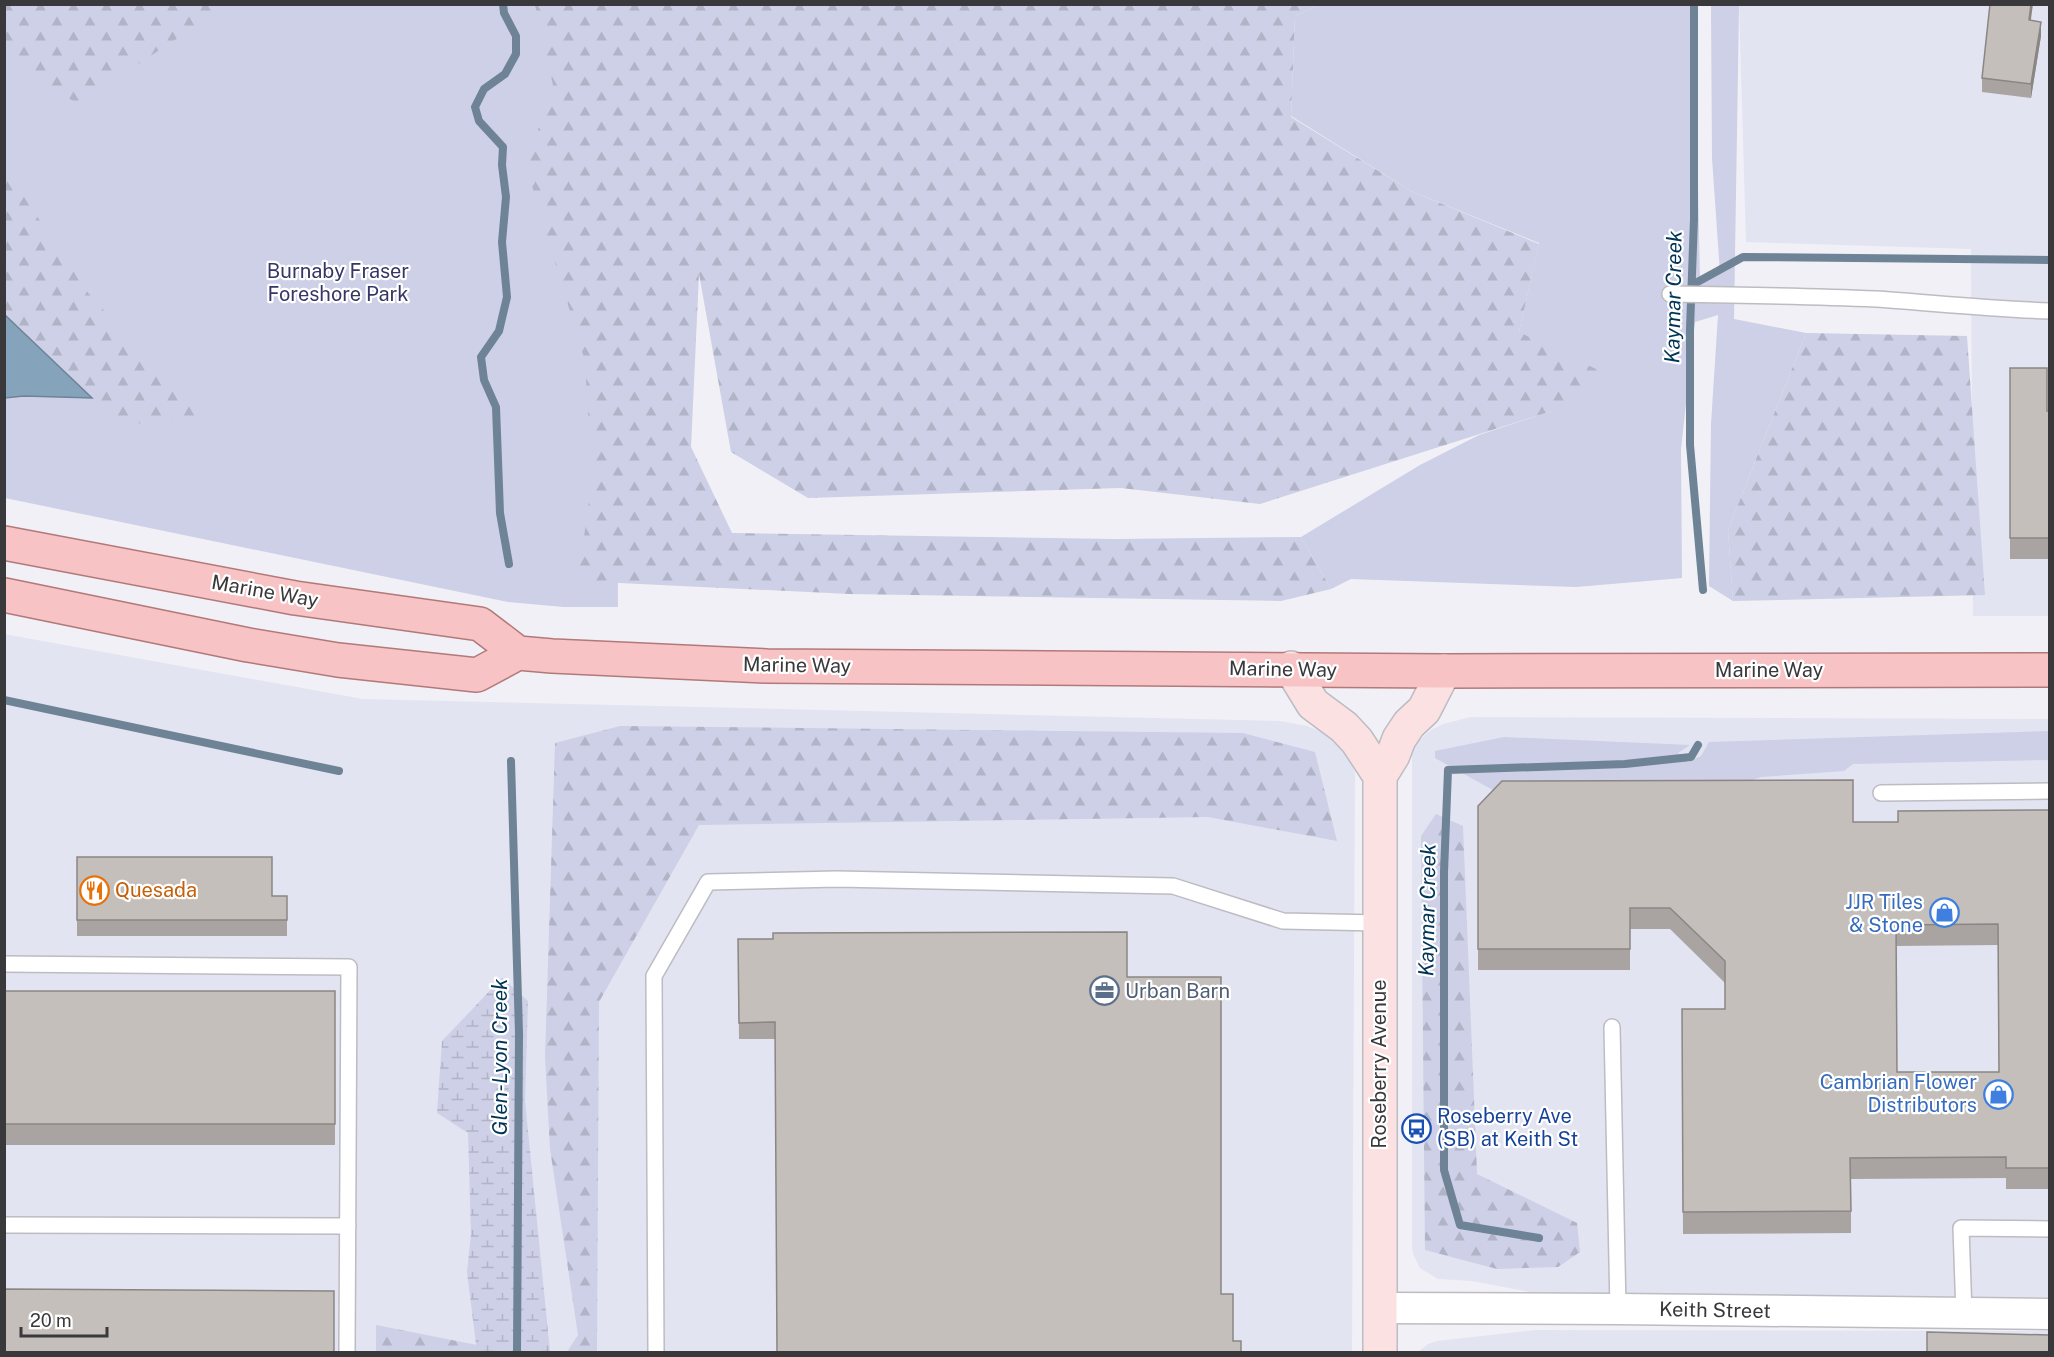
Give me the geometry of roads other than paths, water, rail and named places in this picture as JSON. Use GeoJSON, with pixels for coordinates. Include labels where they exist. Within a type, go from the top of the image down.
{"type":"FeatureCollection","features":[{"type":"Feature","properties":{"kind":"main road","name":"Marine Way"},"geometry":{"type":"LineString","coordinates":[[4,543],[295,598],[480,624],[518,653],[767,666],[1291,668],[1444,671],[2049,670]]}},
{"type":"Feature","properties":{"kind":"main road"},"geometry":{"type":"LineString","coordinates":[[4,595],[248,645],[338,660],[477,675],[518,653]]}},
{"type":"Feature","properties":{"kind":"street"},"geometry":{"type":"LineString","coordinates":[[1291,668],[1313,704],[1344,727],[1357,741],[1380,776]]}},
{"type":"Feature","properties":{"kind":"street","name":"Roseberry Avenue"},"geometry":{"type":"LineString","coordinates":[[1380,1353],[1380,776],[1409,724],[1424,710],[1444,671]]}},
{"type":"Feature","properties":{"kind":"street","name":"Keith Street"},"geometry":{"type":"LineString","coordinates":[[1380,1308],[2049,1314]]}},
{"type":"Feature","properties":{"kind":"lane"},"geometry":{"type":"LineString","coordinates":[[1670,294],[1877,300],[2049,311]]}},
{"type":"Feature","properties":{"kind":"lane"},"geometry":{"type":"LineString","coordinates":[[1881,793],[2049,791]]}},
{"type":"Feature","properties":{"kind":"lane"},"geometry":{"type":"LineString","coordinates":[[656,1353],[654,976],[708,882],[837,879],[1173,886],[1283,921],[1379,923]]}},
{"type":"Feature","properties":{"kind":"lane"},"geometry":{"type":"LineString","coordinates":[[4,964],[349,967],[347,1353]]}},
{"type":"Feature","properties":{"kind":"lane"},"geometry":{"type":"LineString","coordinates":[[1612,1027],[1618,1309]]}},
{"type":"Feature","properties":{"kind":"lane"},"geometry":{"type":"LineString","coordinates":[[4,1226],[348,1226]]}},
{"type":"Feature","properties":{"kind":"lane"},"geometry":{"type":"LineString","coordinates":[[1964,1314],[1961,1228],[2049,1229]]}},
{"type":"Feature","properties":{"kind":"waterway","name":"Glen-Lyon Creek"},"geometry":{"type":"LineString","coordinates":[[503,4],[504,13],[516,36],[516,54],[505,74],[484,89],[475,107],[479,121],[503,147],[502,165],[506,197],[502,242],[507,297],[499,331],[481,357],[484,380],[496,407],[500,513],[509,564]]}},
{"type":"Feature","properties":{"kind":"waterway","name":"Kaymar Creek"},"geometry":{"type":"LineString","coordinates":[[1694,4],[1694,219],[1690,329],[1690,445],[1703,590]]}},
{"type":"Feature","properties":{"kind":"waterway"},"geometry":{"type":"LineString","coordinates":[[1692,285],[1743,257],[2050,260]]}},
{"type":"Feature","properties":{"kind":"waterway"},"geometry":{"type":"LineString","coordinates":[[4,700],[339,771]]}},
{"type":"Feature","properties":{"kind":"waterway","name":"Kaymar Creek"},"geometry":{"type":"LineString","coordinates":[[1539,1238],[1460,1225],[1444,1170],[1444,872],[1448,770],[1625,764],[1691,757],[1698,745]]}},
{"type":"Feature","properties":{"kind":"waterway","name":"Glen-Lyon Creek"},"geometry":{"type":"LineString","coordinates":[[511,761],[519,1033],[517,1352]]}},
{"type":"Feature","properties":{"kind":"place","name":"Quesada"},"geometry":{"type":"Point","coordinates":[94,890]}},
{"type":"Feature","properties":{"kind":"place","name":"JJR Tiles & Stone"},"geometry":{"type":"Point","coordinates":[1944,913]}},
{"type":"Feature","properties":{"kind":"place","name":"Urban Barn"},"geometry":{"type":"Point","coordinates":[1104,991]}},
{"type":"Feature","properties":{"kind":"place","name":"Cambrian Flower Distributors"},"geometry":{"type":"Point","coordinates":[1998,1094]}},
{"type":"Feature","properties":{"kind":"place","name":"Roseberry Ave (SB) at Keith St"},"geometry":{"type":"Point","coordinates":[1416,1128]}},
{"type":"Feature","properties":{"kind":"park label","name":"Burnaby Fraser Foreshore Park"},"geometry":{"type":"Point","coordinates":[338,282]}}]}
